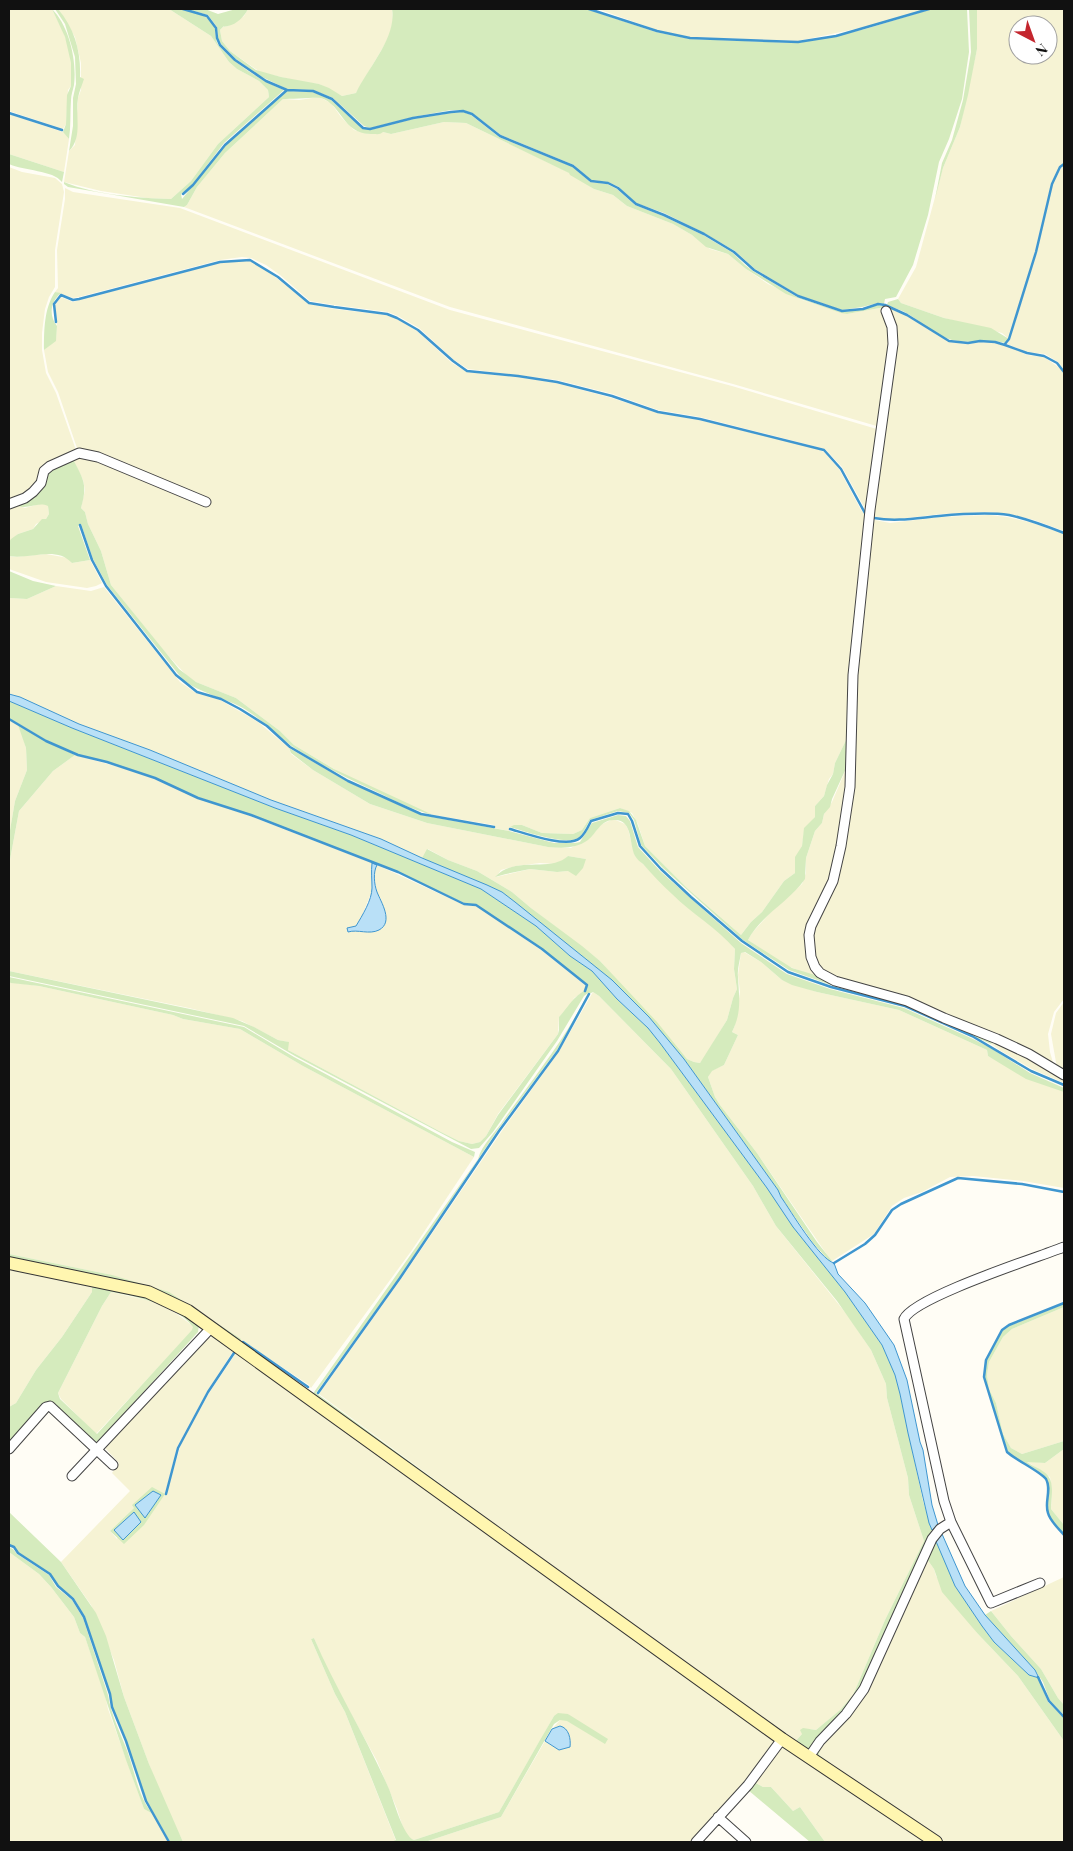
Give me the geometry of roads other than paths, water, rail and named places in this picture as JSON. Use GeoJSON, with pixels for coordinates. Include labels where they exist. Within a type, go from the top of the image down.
{"type":"FeatureCollection","features":[{"type":"Feature","properties":{"kind":"street"},"geometry":{"type":"LineString","coordinates":[[886,310],[892,327],[893,344],[870,510],[852,684],[852,762],[850,787],[841,846],[833,881],[811,926],[809,935],[811,957],[820,973],[834,981],[907,1001],[1029,1054],[1064,1075]]}},
{"type":"Feature","properties":{"kind":"street"},"geometry":{"type":"LineString","coordinates":[[9,504],[25,498],[33,492],[41,484],[44,471],[50,466],[79,453],[98,457],[206,502]]}},
{"type":"Feature","properties":{"kind":"street"},"geometry":{"type":"LineString","coordinates":[[1040,1583],[991,1603],[951,1522],[944,1501],[934,1464],[904,1319],[911,1310],[954,1288],[1064,1247]]}},
{"type":"Feature","properties":{"kind":"street"},"geometry":{"type":"LineString","coordinates":[[9,1263],[148,1292],[183,1307],[500,1534],[782,1740],[936,1842]]}},
{"type":"Feature","properties":{"kind":"street"},"geometry":{"type":"LineString","coordinates":[[72,1476],[211,1328]]}},
{"type":"Feature","properties":{"kind":"street"},"geometry":{"type":"LineString","coordinates":[[9,1449],[46,1407],[50,1406],[113,1465]]}},
{"type":"Feature","properties":{"kind":"street"},"geometry":{"type":"LineString","coordinates":[[809,1757],[820,1741],[846,1714],[864,1689],[932,1539],[940,1529],[951,1522]]}},
{"type":"Feature","properties":{"kind":"street"},"geometry":{"type":"LineString","coordinates":[[696,1842],[748,1785],[782,1740]]}},
{"type":"Feature","properties":{"kind":"street"},"geometry":{"type":"LineString","coordinates":[[718,1817],[746,1842]]}},
{"type":"Feature","properties":{"kind":"water"},"geometry":{"type":"Polygon","coordinates":[[[9,694],[20,697],[79,724],[150,750],[271,800],[381,839],[502,892],[612,980],[649,1017],[684,1059],[778,1190],[813,1244],[828,1260],[834,1263],[838,1274],[865,1303],[894,1345],[907,1380],[923,1450],[932,1505],[938,1525],[932,1530],[929,1523],[895,1375],[882,1345],[845,1292],[793,1227],[767,1188],[660,1043],[648,1028],[617,999],[592,971],[570,956],[536,926],[481,889],[351,835],[275,808],[72,728],[9,701],[9,694]]]}},
{"type":"Feature","properties":{"kind":"water"},"geometry":{"type":"Polygon","coordinates":[[[372,863],[377,865],[375,882],[385,912],[386,922],[379,930],[348,932],[347,928],[356,926],[370,898],[372,863]]]}},
{"type":"Feature","properties":{"kind":"water"},"geometry":{"type":"Polygon","coordinates":[[[153,1491],[161,1495],[145,1518],[135,1505],[153,1491]]]}},
{"type":"Feature","properties":{"kind":"water"},"geometry":{"type":"Polygon","coordinates":[[[134,1512],[141,1522],[123,1540],[114,1530],[134,1512]]]}},
{"type":"Feature","properties":{"kind":"water"},"geometry":{"type":"Polygon","coordinates":[[[939,1534],[942,1534],[965,1586],[985,1615],[1035,1670],[1039,1678],[1029,1675],[994,1642],[982,1626],[955,1586],[935,1539],[939,1534]]]}},
{"type":"Feature","properties":{"kind":"water"},"geometry":{"type":"Polygon","coordinates":[[[560,1726],[566,1729],[570,1737],[570,1747],[559,1750],[545,1741],[552,1729],[560,1726]]]}},
{"type":"Feature","properties":{"kind":"waterway"},"geometry":{"type":"LineString","coordinates":[[183,9],[207,16],[216,28],[220,45],[235,60],[266,81],[287,90],[313,91],[332,99],[363,128],[370,129],[413,118],[451,112],[463,111],[472,114],[500,136],[573,166],[591,181],[608,183],[618,188],[636,204],[704,234],[734,252],[754,270],[798,296],[842,311],[863,309],[878,304],[885,305],[907,315],[949,341],[968,343],[980,341],[995,342],[1027,353],[1044,356],[1057,363],[1064,372]]}},
{"type":"Feature","properties":{"kind":"waterway"},"geometry":{"type":"LineString","coordinates":[[589,9],[657,31],[690,38],[798,42],[836,36],[929,9]]}},
{"type":"Feature","properties":{"kind":"waterway"},"geometry":{"type":"LineString","coordinates":[[183,194],[193,185],[225,145],[287,90]]}},
{"type":"Feature","properties":{"kind":"waterway"},"geometry":{"type":"LineString","coordinates":[[9,113],[62,130]]}},
{"type":"Feature","properties":{"kind":"waterway"},"geometry":{"type":"LineString","coordinates":[[1005,344],[1009,339],[1036,252],[1052,184],[1060,167],[1064,164]]}},
{"type":"Feature","properties":{"kind":"waterway"},"geometry":{"type":"LineString","coordinates":[[56,322],[54,304],[61,295],[73,300],[79,299],[220,262],[250,260],[278,277],[309,303],[387,314],[397,318],[418,330],[467,371],[557,382],[612,396],[658,412],[700,419],[824,450],[841,469],[866,515]]}},
{"type":"Feature","properties":{"kind":"waterway"},"geometry":{"type":"LineString","coordinates":[[874,518],[898,520],[965,514],[1001,514],[1044,525],[1064,533]]}},
{"type":"Feature","properties":{"kind":"waterway"},"geometry":{"type":"LineString","coordinates":[[80,525],[92,560],[106,586],[176,675],[197,692],[221,699],[240,709],[267,726],[290,747],[348,781],[421,814],[494,827]]}},
{"type":"Feature","properties":{"kind":"waterway"},"geometry":{"type":"LineString","coordinates":[[9,719],[46,741],[78,755],[107,762],[155,778],[198,798],[251,815],[398,872],[464,904],[476,905],[542,949],[587,985],[585,991]]}},
{"type":"Feature","properties":{"kind":"waterway"},"geometry":{"type":"LineString","coordinates":[[510,829],[556,841],[574,841],[580,838],[591,821],[618,813],[628,814],[640,846],[661,869],[742,941],[788,972],[831,987],[905,1006],[972,1036],[1031,1071],[1064,1085]]}},
{"type":"Feature","properties":{"kind":"waterway"},"geometry":{"type":"LineString","coordinates":[[318,1393],[400,1278],[499,1131],[558,1051],[589,994]]}},
{"type":"Feature","properties":{"kind":"waterway"},"geometry":{"type":"LineString","coordinates":[[834,1263],[865,1244],[875,1235],[892,1210],[958,1178],[1022,1184],[1064,1192]]}},
{"type":"Feature","properties":{"kind":"waterway"},"geometry":{"type":"LineString","coordinates":[[1064,1303],[1009,1325],[1002,1330],[986,1360],[984,1377],[1007,1452],[1046,1479],[1048,1483],[1048,1513],[1064,1535]]}},
{"type":"Feature","properties":{"kind":"waterway"},"geometry":{"type":"LineString","coordinates":[[243,1342],[308,1387]]}},
{"type":"Feature","properties":{"kind":"waterway"},"geometry":{"type":"LineString","coordinates":[[166,1494],[178,1448],[208,1392],[234,1353]]}},
{"type":"Feature","properties":{"kind":"waterway"},"geometry":{"type":"LineString","coordinates":[[9,1545],[50,1574],[58,1586],[73,1599],[84,1617],[110,1694],[112,1707],[126,1741],[146,1801],[169,1842]]}},
{"type":"Feature","properties":{"kind":"waterway"},"geometry":{"type":"LineString","coordinates":[[1038,1677],[1049,1701],[1064,1717]]}}]}
